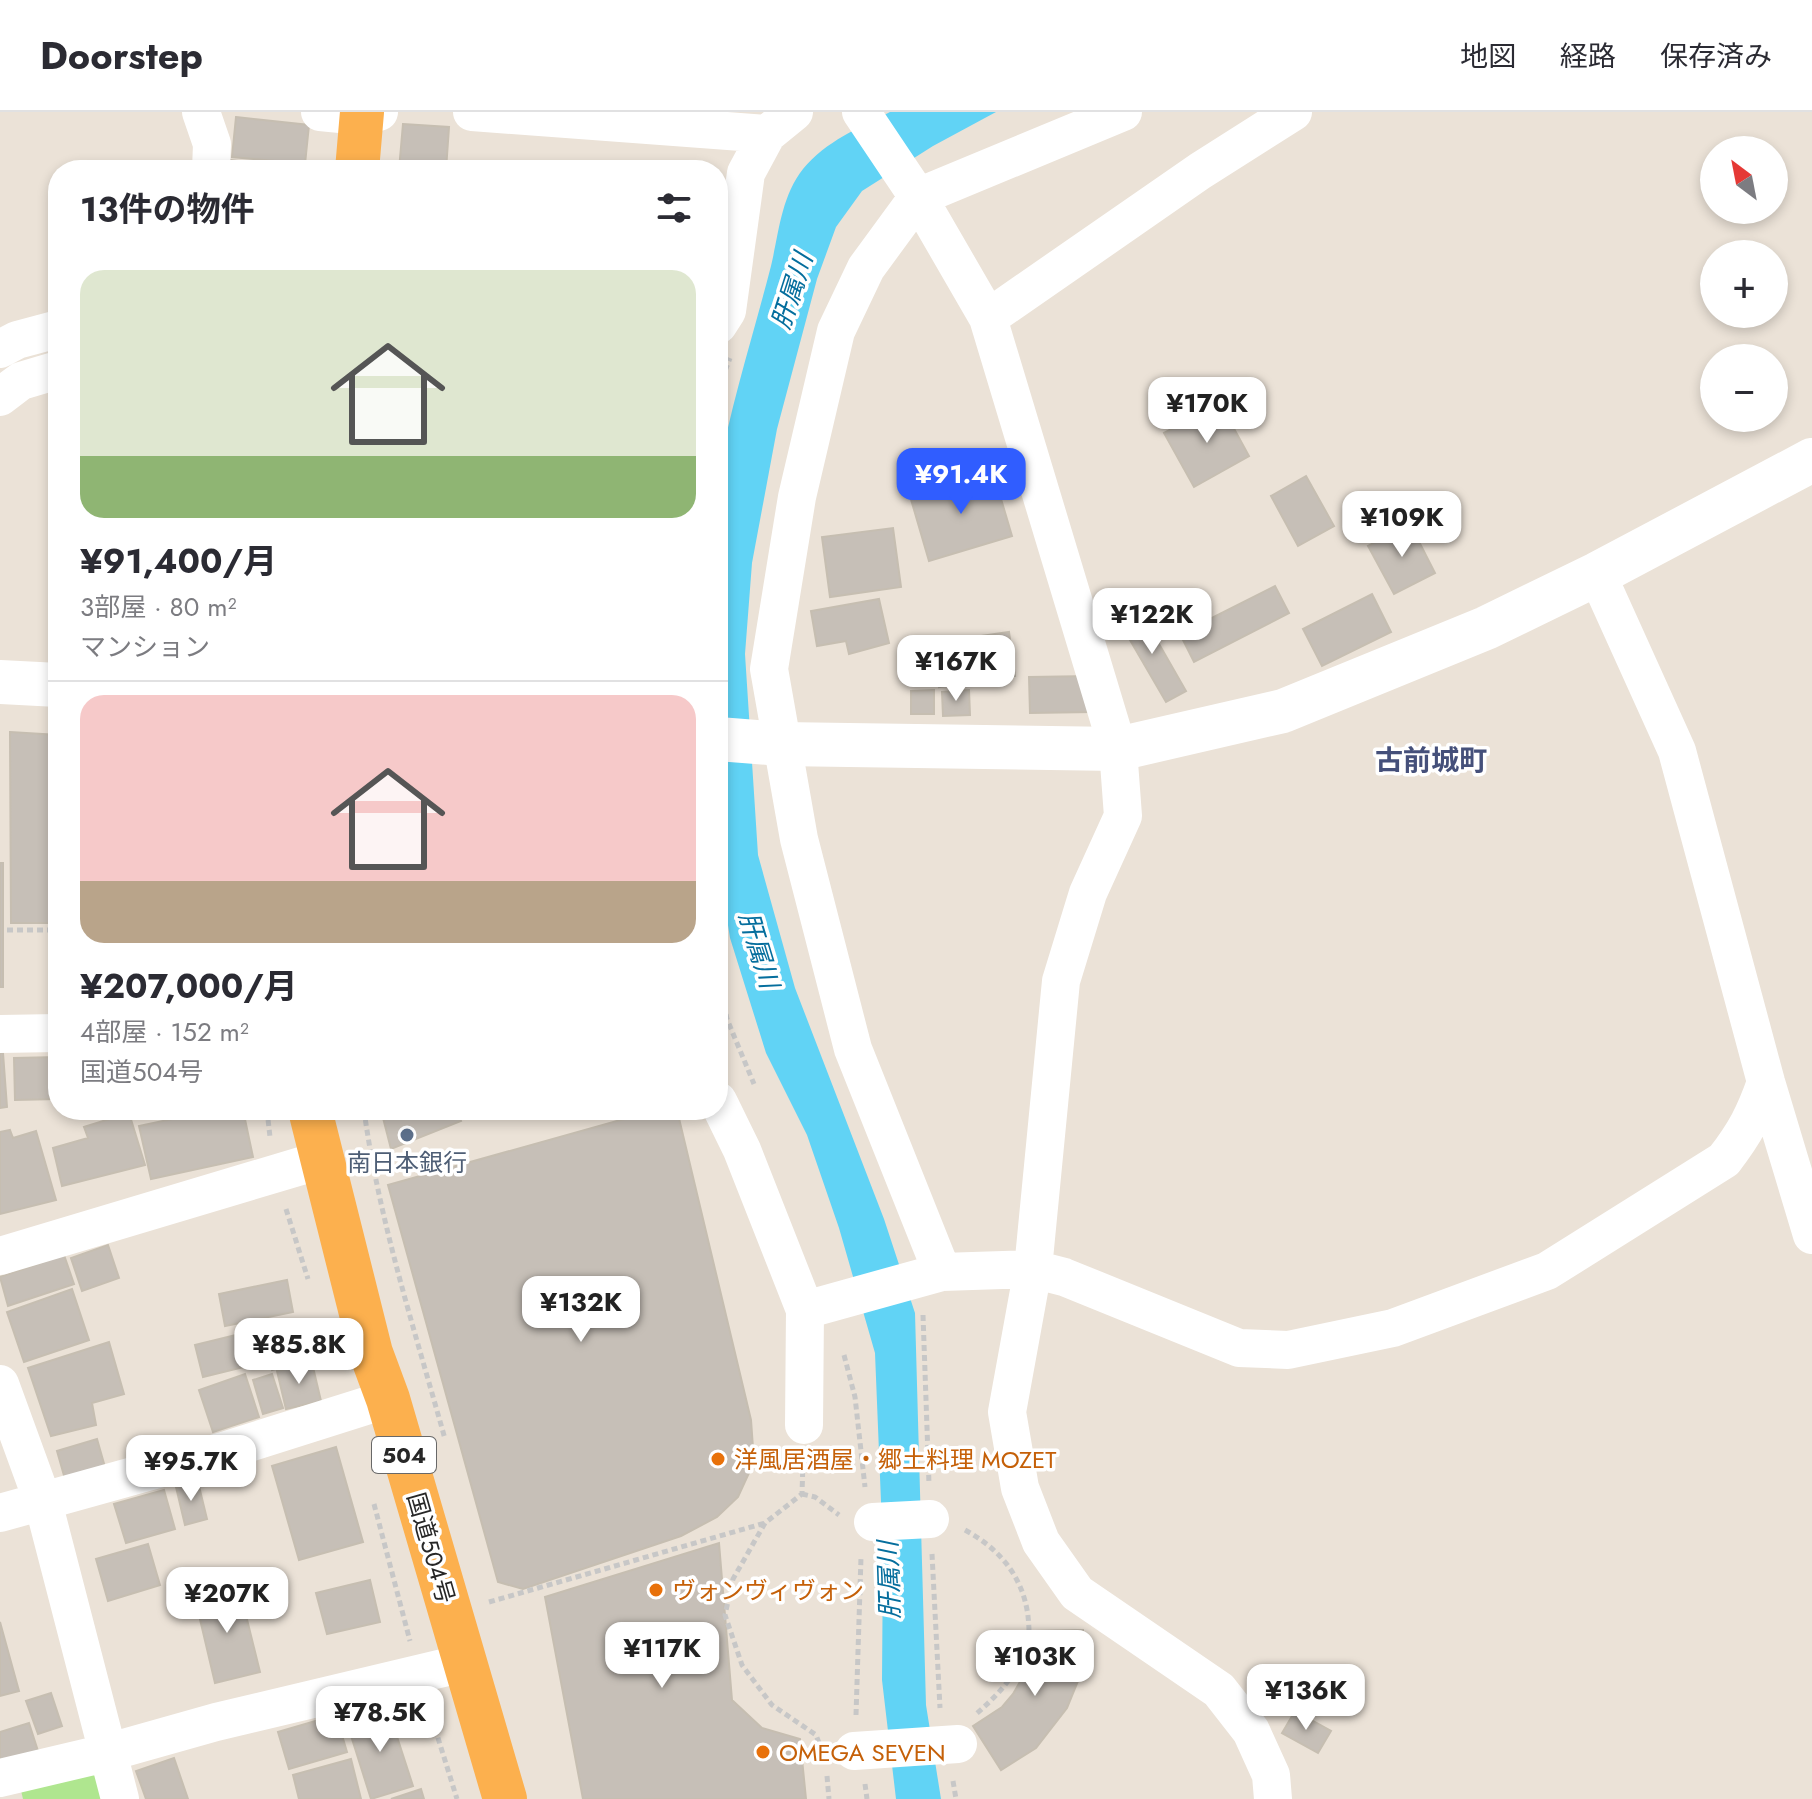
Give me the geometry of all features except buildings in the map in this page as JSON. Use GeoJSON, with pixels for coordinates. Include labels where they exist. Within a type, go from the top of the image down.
{"type":"FeatureCollection","features":[{"type":"Feature","properties":{"kind":"highway"},"geometry":{"type":"LineString","coordinates":[[356,113],[357,160]]}},
{"type":"Feature","properties":{"kind":"highway","name":"国道504号"},"geometry":{"type":"LineString","coordinates":[[312,1120],[371,1353],[388,1399],[505,1799]]}},
{"type":"Feature","properties":{"kind":"street"},"geometry":{"type":"LineString","coordinates":[[201,112],[212,144],[211,160]]}},
{"type":"Feature","properties":{"kind":"street"},"geometry":{"type":"LineString","coordinates":[[472,112],[780,123]]}},
{"type":"Feature","properties":{"kind":"street"},"geometry":{"type":"LineString","coordinates":[[861,112],[918,197],[988,318],[1118,749],[1123,816],[1088,893],[1061,981],[1033,1269],[1007,1412],[1020,1488],[1041,1542],[1077,1593],[1219,1690],[1251,1731],[1271,1775],[1273,1799]]}},
{"type":"Feature","properties":{"kind":"street"},"geometry":{"type":"LineString","coordinates":[[933,1274],[853,1049],[799,839],[781,744],[769,669],[797,497],[836,331],[866,268],[918,197],[1123,112]]}},
{"type":"Feature","properties":{"kind":"street"},"geometry":{"type":"LineString","coordinates":[[988,318],[1200,171],[1293,112]]}},
{"type":"Feature","properties":{"kind":"street"},"geometry":{"type":"LineString","coordinates":[[728,304],[746,173],[780,123]]}},
{"type":"Feature","properties":{"kind":"street"},"geometry":{"type":"LineString","coordinates":[[0,349],[17,340],[48,332]]}},
{"type":"Feature","properties":{"kind":"street"},"geometry":{"type":"LineString","coordinates":[[0,397],[21,381],[48,373]]}},
{"type":"Feature","properties":{"kind":"street"},"geometry":{"type":"LineString","coordinates":[[728,740],[781,744],[1118,749],[1283,711],[1486,628],[1597,574],[1812,460]]}},
{"type":"Feature","properties":{"kind":"street"},"geometry":{"type":"LineString","coordinates":[[1597,574],[1677,751],[1766,1082],[1812,1235]]}},
{"type":"Feature","properties":{"kind":"street"},"geometry":{"type":"LineString","coordinates":[[0,682],[48,684]]}},
{"type":"Feature","properties":{"kind":"street"},"geometry":{"type":"LineString","coordinates":[[0,1034],[48,1033]]}},
{"type":"Feature","properties":{"kind":"street"},"geometry":{"type":"LineString","coordinates":[[810,1308],[933,1274],[1033,1269],[1064,1277],[1239,1348],[1288,1350],[1393,1328],[1547,1271],[1724,1160],[1755,1115],[1766,1082]]}},
{"type":"Feature","properties":{"kind":"street"},"geometry":{"type":"LineString","coordinates":[[727,1120],[810,1308],[804,1425]]}},
{"type":"Feature","properties":{"kind":"street"},"geometry":{"type":"LineString","coordinates":[[0,1256],[321,1160]]}},
{"type":"Feature","properties":{"kind":"street"},"geometry":{"type":"LineString","coordinates":[[0,1384],[43,1502],[120,1799]]}},
{"type":"Feature","properties":{"kind":"street"},"geometry":{"type":"LineString","coordinates":[[0,1513],[223,1451],[388,1399]]}},
{"type":"Feature","properties":{"kind":"street"},"geometry":{"type":"LineString","coordinates":[[873,1522],[930,1519]]}},
{"type":"Feature","properties":{"kind":"street"},"geometry":{"type":"LineString","coordinates":[[0,1778],[464,1663]]}},
{"type":"Feature","properties":{"kind":"street"},"geometry":{"type":"LineString","coordinates":[[833,1757],[958,1744]]}},
{"type":"Feature","properties":{"kind":"path"},"geometry":{"type":"LineString","coordinates":[[7,930],[48,930]]}},
{"type":"Feature","properties":{"kind":"path"},"geometry":{"type":"LineString","coordinates":[[489,1602],[765,1523],[802,1494],[804,1425]]}},
{"type":"Feature","properties":{"kind":"path"},"geometry":{"type":"LineString","coordinates":[[372,1499],[419,1675],[457,1799]]}},
{"type":"Feature","properties":{"kind":"path"},"geometry":{"type":"LineString","coordinates":[[930,1519],[952,1523],[984,1540],[1011,1567],[1025,1597],[1029,1623],[1029,1644],[1004,1689],[964,1726],[958,1744]]}},
{"type":"Feature","properties":{"kind":"path"},"geometry":{"type":"LineString","coordinates":[[765,1523],[733,1579],[725,1615],[742,1665],[772,1705],[816,1735],[833,1757],[829,1799]]}},
{"type":"Feature","properties":{"kind":"green space"},"geometry":{"type":"Polygon","coordinates":[[[103,1761],[114,1799],[23,1799],[19,1782],[103,1761]]]}},
{"type":"Feature","properties":{"kind":"water","name":"肝属川"},"geometry":{"type":"Polygon","coordinates":[[[890,112],[996,112],[933,146],[862,191],[836,227],[817,279],[777,429],[752,563],[745,654],[758,855],[795,988],[884,1219],[915,1313],[926,1705],[941,1799],[896,1799],[882,1680],[883,1551],[875,1353],[839,1228],[807,1135],[766,1053],[728,925],[728,427],[790,191],[812,159],[855,130],[890,112]]]}},
{"type":"Feature","properties":{"kind":"place","name":"南日本銀行"},"geometry":{"type":"Point","coordinates":[407,1135]}},
{"type":"Feature","properties":{"kind":"place","name":"洋風居酒屋・郷土料理 MOZET"},"geometry":{"type":"Point","coordinates":[718,1459]}},
{"type":"Feature","properties":{"kind":"place","name":"ヴォンヴィヴォン"},"geometry":{"type":"Point","coordinates":[656,1590]}},
{"type":"Feature","properties":{"kind":"place","name":"OMEGA SEVEN"},"geometry":{"type":"Point","coordinates":[763,1752]}},
{"type":"Feature","properties":{"kind":"district","name":"古前城町"},"geometry":{"type":"Point","coordinates":[1431,760]}}]}
